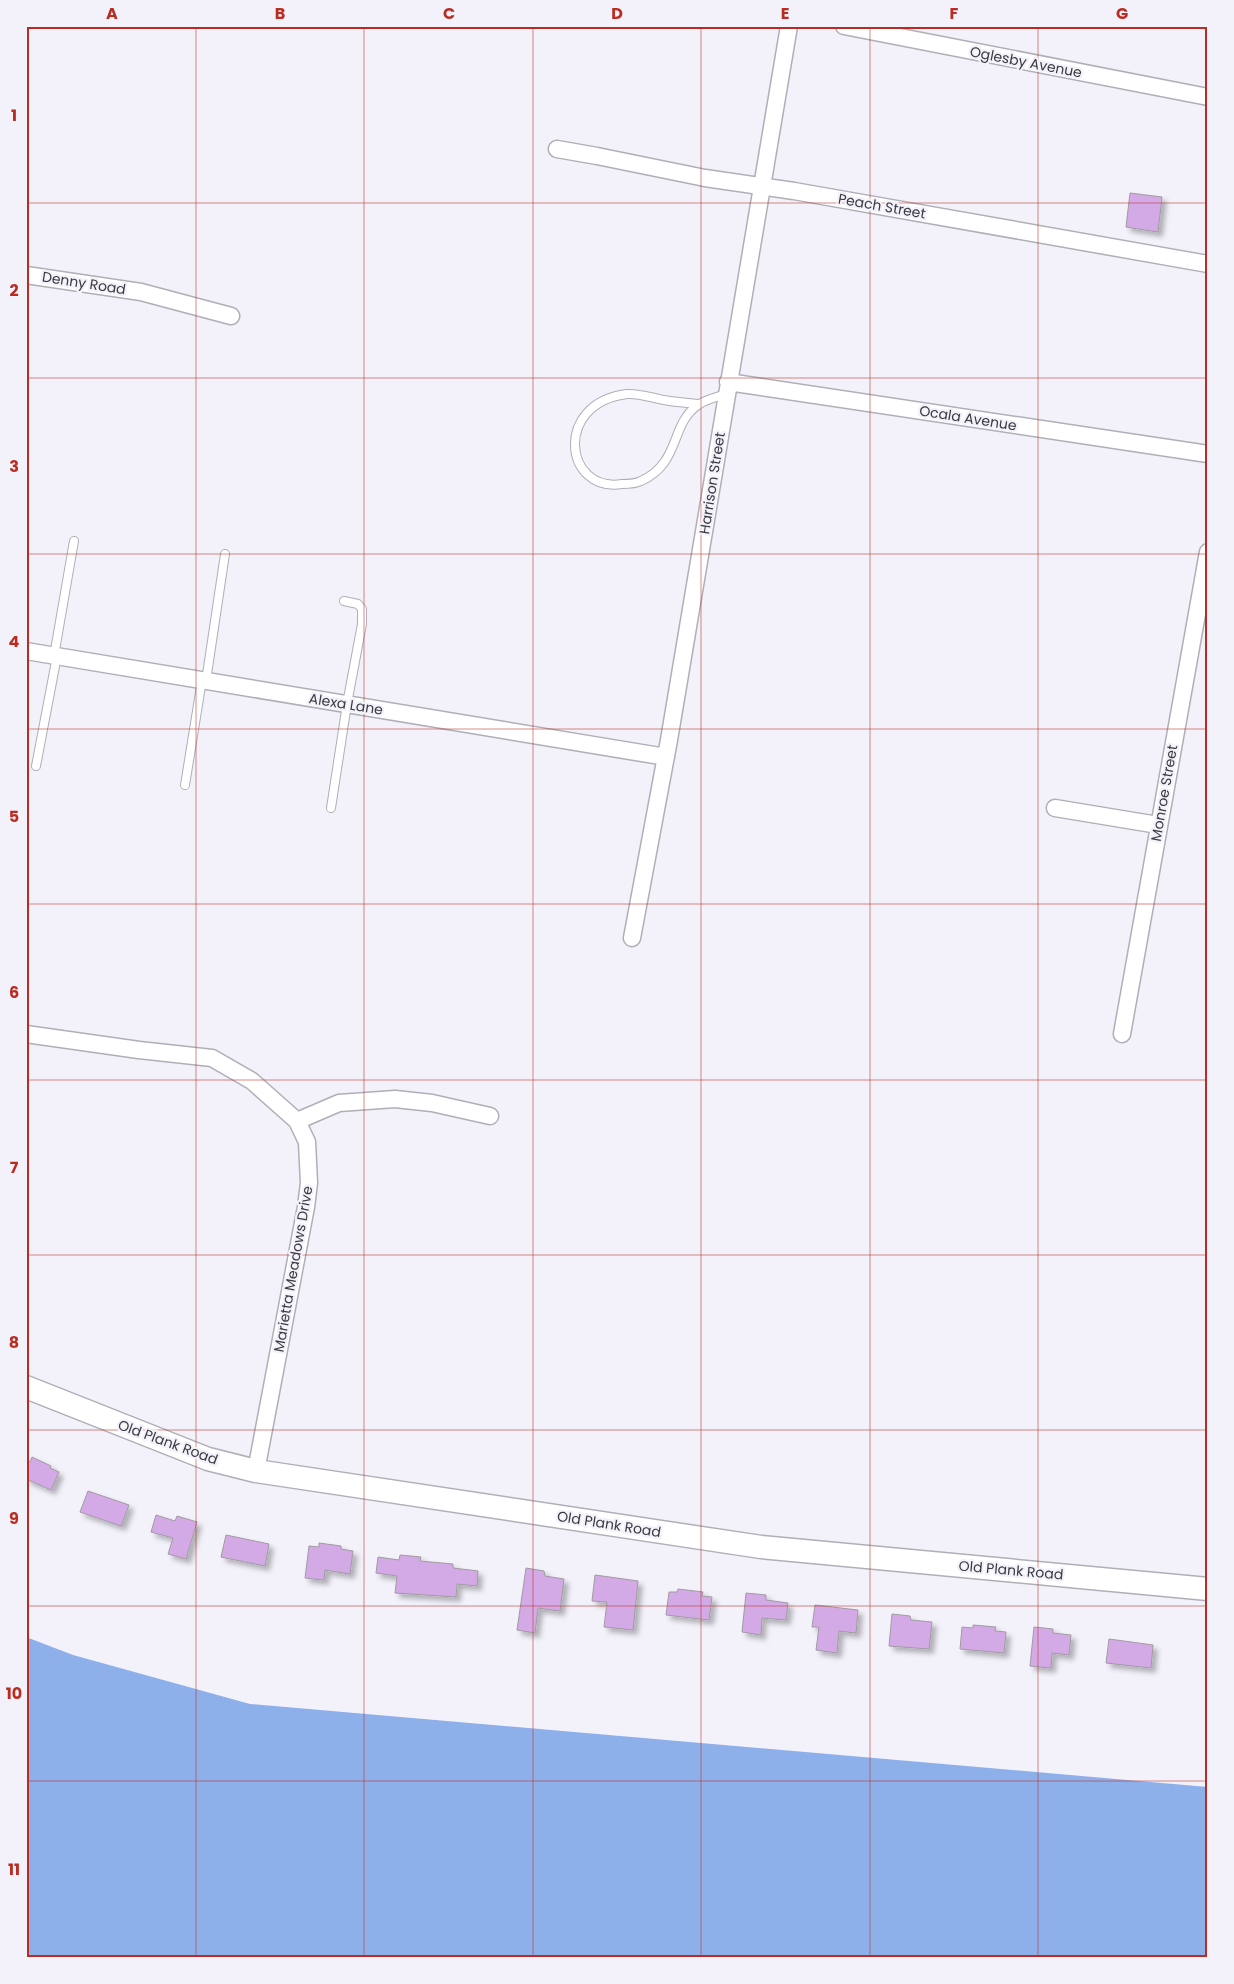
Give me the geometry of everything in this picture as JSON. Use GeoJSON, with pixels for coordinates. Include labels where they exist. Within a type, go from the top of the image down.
{"type":"FeatureCollection","features":[{"type":"Feature","properties":{"kind":"street","name":"Harrison Street"},"geometry":{"type":"LineString","coordinates":[[632,938],[666,757],[788,26]]}},
{"type":"Feature","properties":{"kind":"street","name":"Oglesby Avenue"},"geometry":{"type":"LineString","coordinates":[[844,26],[1208,97]]}},
{"type":"Feature","properties":{"kind":"street","name":"Peach Street"},"geometry":{"type":"LineString","coordinates":[[556,150],[1208,264]]}},
{"type":"Feature","properties":{"kind":"street","name":"Denny Road"},"geometry":{"type":"LineString","coordinates":[[26,274],[141,292],[231,316]]}},
{"type":"Feature","properties":{"kind":"street","name":"Ocala Avenue"},"geometry":{"type":"LineString","coordinates":[[727,388],[1208,454]]}},
{"type":"Feature","properties":{"kind":"street","name":"Monroe Street"},"geometry":{"type":"LineString","coordinates":[[1122,1034],[1208,552]]}},
{"type":"Feature","properties":{"kind":"street","name":"Alexa Lane"},"geometry":{"type":"LineString","coordinates":[[26,651],[666,757]]}},
{"type":"Feature","properties":{"kind":"street"},"geometry":{"type":"LineString","coordinates":[[1055,808],[1158,825]]}},
{"type":"Feature","properties":{"kind":"street","name":"Marietta Meadows Drive"},"geometry":{"type":"LineString","coordinates":[[26,1034],[212,1058],[252,1081],[297,1121],[307,1142],[308,1183],[306,1207],[256,1471]]}},
{"type":"Feature","properties":{"kind":"street"},"geometry":{"type":"LineString","coordinates":[[297,1121],[339,1103],[395,1099],[432,1103],[490,1116]]}},
{"type":"Feature","properties":{"kind":"street","name":"Old Plank Road"},"geometry":{"type":"LineString","coordinates":[[26,1387],[208,1459],[256,1471],[761,1547],[1208,1589]]}},
{"type":"Feature","properties":{"kind":"lane"},"geometry":{"type":"LineString","coordinates":[[698,404],[628,394],[603,401],[595,405],[582,418],[576,429],[574,445],[578,458],[590,478],[610,486],[640,482],[664,465],[684,420],[698,404],[727,388]]}},
{"type":"Feature","properties":{"kind":"lane"},"geometry":{"type":"LineString","coordinates":[[36,766],[74,540]]}},
{"type":"Feature","properties":{"kind":"lane"},"geometry":{"type":"LineString","coordinates":[[185,785],[225,554]]}},
{"type":"Feature","properties":{"kind":"lane"},"geometry":{"type":"LineString","coordinates":[[331,808],[347,704],[362,624],[362,609],[358,604],[344,601]]}},
{"type":"Feature","properties":{"kind":"water"},"geometry":{"type":"Polygon","coordinates":[[[26,1637],[73,1655],[250,1704],[1208,1787],[1208,1958],[26,1958],[26,1637]]]}},
{"type":"Feature","properties":{"kind":"building"},"geometry":{"type":"Polygon","coordinates":[[[1130,193],[1162,197],[1158,232],[1126,227],[1130,193]]]}},
{"type":"Feature","properties":{"kind":"building"},"geometry":{"type":"Polygon","coordinates":[[[32,1457],[59,1472],[51,1490],[26,1479],[26,1460],[30,1462],[32,1457]]]}},
{"type":"Feature","properties":{"kind":"building"},"geometry":{"type":"Polygon","coordinates":[[[88,1491],[129,1505],[121,1526],[80,1512],[88,1491]]]}},
{"type":"Feature","properties":{"kind":"building"},"geometry":{"type":"Polygon","coordinates":[[[156,1515],[175,1521],[177,1516],[197,1522],[186,1559],[168,1554],[173,1538],[151,1532],[156,1515]]]}},
{"type":"Feature","properties":{"kind":"building"},"geometry":{"type":"Polygon","coordinates":[[[226,1535],[269,1544],[265,1566],[221,1557],[226,1535]]]}},
{"type":"Feature","properties":{"kind":"building"},"geometry":{"type":"Polygon","coordinates":[[[319,1543],[341,1546],[341,1549],[353,1551],[350,1574],[325,1570],[324,1580],[305,1578],[309,1546],[319,1547],[319,1543]]]}},
{"type":"Feature","properties":{"kind":"building"},"geometry":{"type":"Polygon","coordinates":[[[400,1555],[421,1557],[420,1561],[453,1564],[453,1568],[478,1571],[477,1586],[457,1584],[456,1597],[395,1593],[397,1576],[376,1573],[378,1557],[399,1560],[400,1555]]]}},
{"type":"Feature","properties":{"kind":"building"},"geometry":{"type":"Polygon","coordinates":[[[526,1568],[544,1571],[545,1576],[564,1579],[560,1611],[538,1608],[535,1633],[517,1630],[526,1568]]]}},
{"type":"Feature","properties":{"kind":"building"},"geometry":{"type":"Polygon","coordinates":[[[595,1575],[638,1581],[633,1630],[604,1627],[607,1602],[592,1601],[595,1575]]]}},
{"type":"Feature","properties":{"kind":"building"},"geometry":{"type":"Polygon","coordinates":[[[678,1589],[703,1592],[702,1596],[712,1597],[709,1620],[666,1615],[669,1592],[677,1592],[678,1589]]]}},
{"type":"Feature","properties":{"kind":"building"},"geometry":{"type":"Polygon","coordinates":[[[746,1593],[766,1595],[766,1600],[788,1603],[786,1620],[762,1618],[761,1635],[742,1632],[746,1593]]]}},
{"type":"Feature","properties":{"kind":"building"},"geometry":{"type":"Polygon","coordinates":[[[815,1605],[858,1610],[856,1633],[839,1631],[837,1653],[816,1650],[819,1627],[812,1627],[815,1605]]]}},
{"type":"Feature","properties":{"kind":"building"},"geometry":{"type":"Polygon","coordinates":[[[892,1614],[910,1616],[911,1620],[932,1622],[929,1649],[889,1646],[892,1614]]]}},
{"type":"Feature","properties":{"kind":"building"},"geometry":{"type":"Polygon","coordinates":[[[973,1625],[996,1627],[995,1631],[1006,1632],[1004,1653],[960,1649],[962,1627],[973,1628],[973,1625]]]}},
{"type":"Feature","properties":{"kind":"building"},"geometry":{"type":"Polygon","coordinates":[[[1034,1627],[1053,1629],[1053,1633],[1071,1635],[1069,1655],[1052,1653],[1051,1668],[1030,1666],[1034,1627]]]}},
{"type":"Feature","properties":{"kind":"building"},"geometry":{"type":"Polygon","coordinates":[[[1109,1639],[1153,1645],[1151,1668],[1106,1663],[1109,1639]]]}}]}
